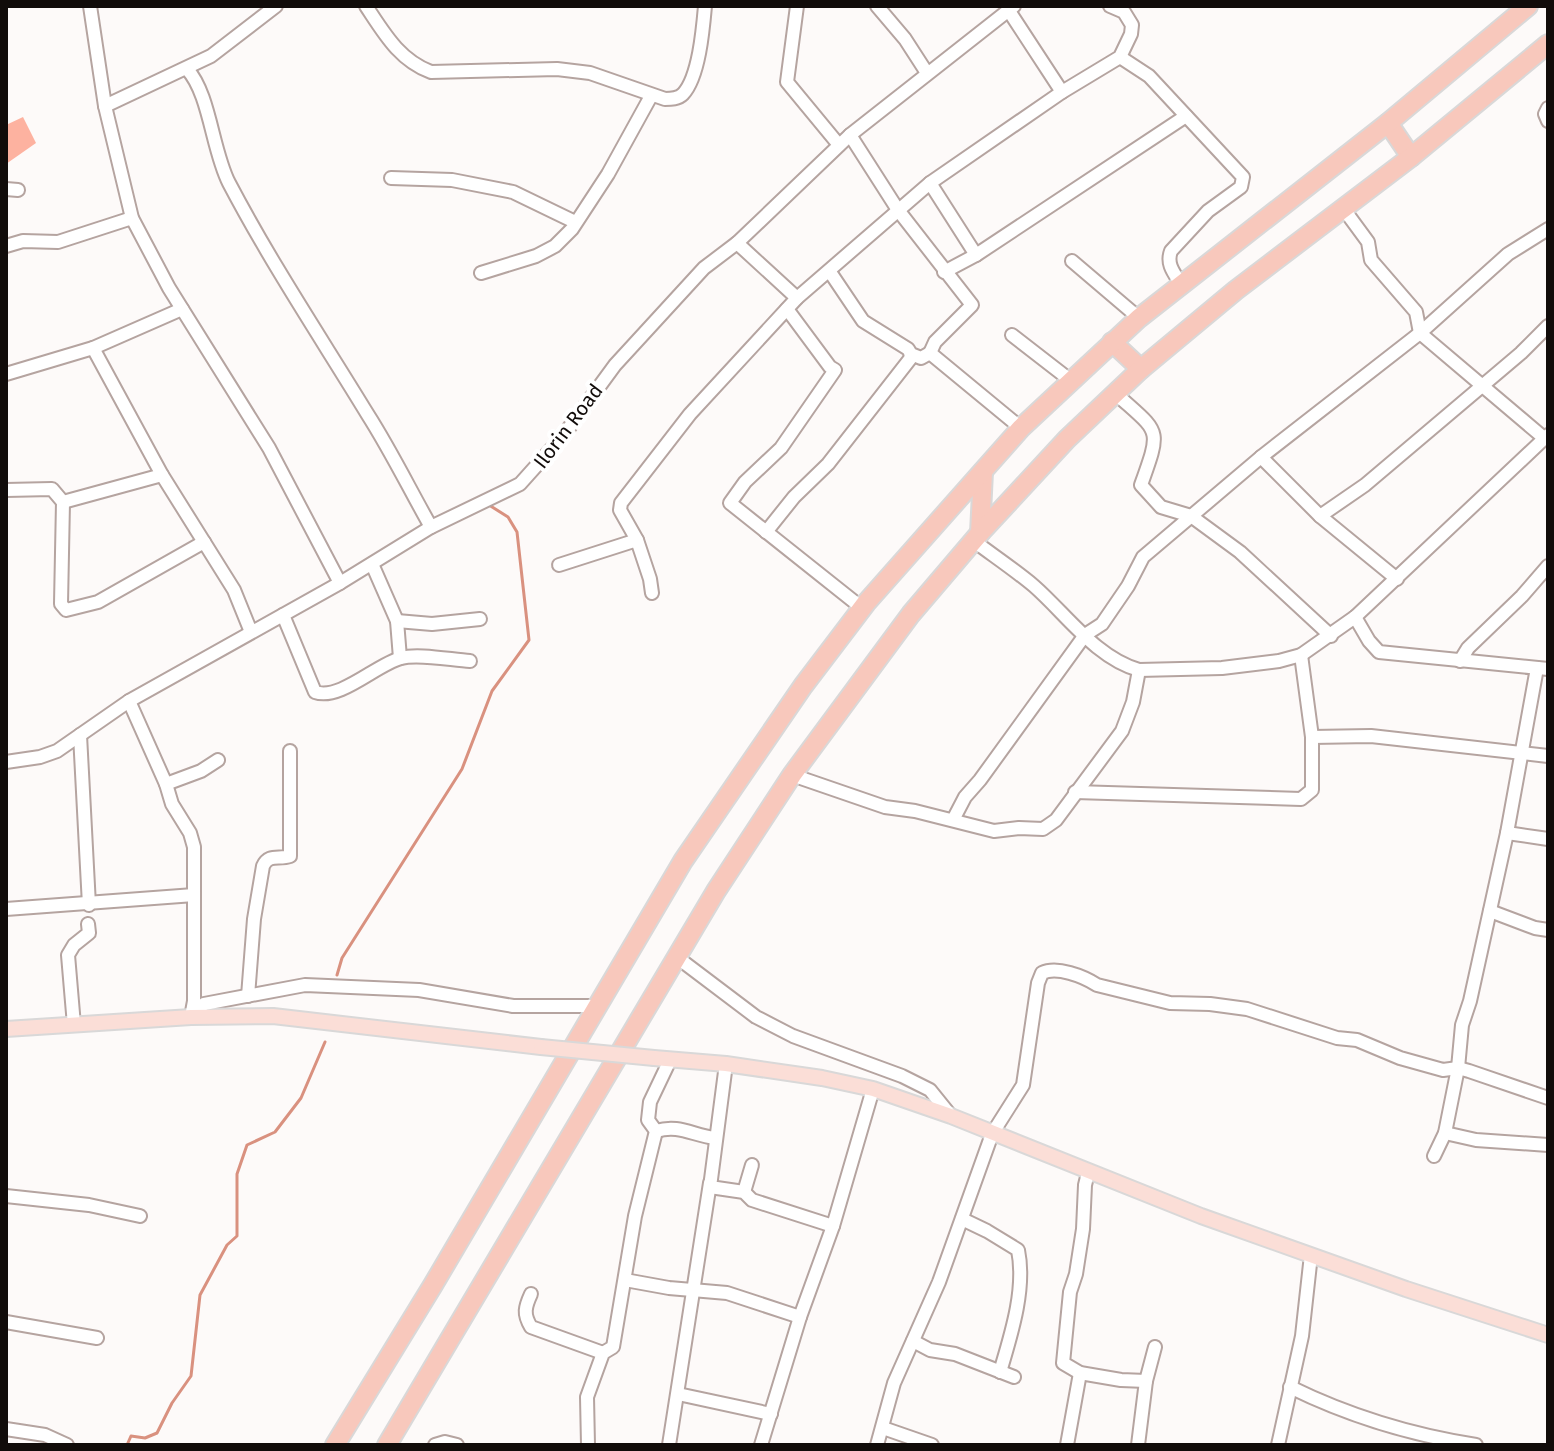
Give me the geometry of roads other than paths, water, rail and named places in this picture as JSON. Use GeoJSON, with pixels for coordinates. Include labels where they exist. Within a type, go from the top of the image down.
{"type":"FeatureCollection","features":[{"type":"Feature","properties":{"kind":"highway"},"geometry":{"type":"LineString","coordinates":[[335,1445],[683,861],[803,686],[862,608],[1021,428],[1112,342],[1181,284],[1388,123],[1528,6]]}},
{"type":"Feature","properties":{"kind":"highway"},"geometry":{"type":"LineString","coordinates":[[387,1445],[716,891],[792,775],[911,614],[1067,439],[1141,369],[1236,290],[1411,157],[1548,44]]}},
{"type":"Feature","properties":{"kind":"highway"},"geometry":{"type":"LineString","coordinates":[[1388,123],[1411,157]]}},
{"type":"Feature","properties":{"kind":"highway"},"geometry":{"type":"LineString","coordinates":[[1112,342],[1141,369]]}},
{"type":"Feature","properties":{"kind":"highway"},"geometry":{"type":"LineString","coordinates":[[977,537],[983,472]]}},
{"type":"Feature","properties":{"kind":"main road"},"geometry":{"type":"LineString","coordinates":[[6,1029],[191,1017],[273,1016],[541,1047],[726,1064],[822,1078],[873,1089],[951,1116],[1201,1216],[1406,1289],[1548,1335]]}},
{"type":"Feature","properties":{"kind":"street"},"geometry":{"type":"LineString","coordinates":[[90,6],[105,106],[132,218],[182,309],[269,448],[340,583]]}},
{"type":"Feature","properties":{"kind":"street"},"geometry":{"type":"LineString","coordinates":[[105,106],[211,56],[276,6]]}},
{"type":"Feature","properties":{"kind":"street"},"geometry":{"type":"LineString","coordinates":[[366,6],[391,43],[416,66],[431,72],[557,69],[603,76],[665,99],[684,93],[700,53],[705,6]]}},
{"type":"Feature","properties":{"kind":"street"},"geometry":{"type":"LineString","coordinates":[[797,6],[787,82],[839,145]]}},
{"type":"Feature","properties":{"kind":"street"},"geometry":{"type":"LineString","coordinates":[[877,6],[905,39],[927,73]]}},
{"type":"Feature","properties":{"kind":"street"},"geometry":{"type":"LineString","coordinates":[[1110,6],[1130,18]]}},
{"type":"Feature","properties":{"kind":"street"},"geometry":{"type":"LineString","coordinates":[[652,593],[637,540],[622,517],[621,503],[690,414],[797,298],[930,183],[1062,92],[1120,57],[1131,34],[1130,18],[1136,6]]}},
{"type":"Feature","properties":{"kind":"street"},"geometry":{"type":"LineString","coordinates":[[1011,8],[1062,92]]}},
{"type":"Feature","properties":{"kind":"street","name":"Ilorin Road"},"geometry":{"type":"LineString","coordinates":[[6,762],[57,751],[129,701],[340,583],[431,527],[513,488],[527,478],[563,436],[615,365],[704,268],[737,243],[850,135],[1011,8]]}},
{"type":"Feature","properties":{"kind":"street"},"geometry":{"type":"LineString","coordinates":[[1120,57],[1149,76],[1243,177],[1241,187],[1208,211],[1171,251],[1168,258],[1170,266],[1181,284]]}},
{"type":"Feature","properties":{"kind":"street"},"geometry":{"type":"LineString","coordinates":[[187,69],[204,101],[227,180],[369,416],[431,527]]}},
{"type":"Feature","properties":{"kind":"street"},"geometry":{"type":"LineString","coordinates":[[481,273],[536,256],[555,246],[572,229],[608,174],[651,96]]}},
{"type":"Feature","properties":{"kind":"street"},"geometry":{"type":"LineString","coordinates":[[1548,108],[1545,114],[1548,121]]}},
{"type":"Feature","properties":{"kind":"street"},"geometry":{"type":"LineString","coordinates":[[944,272],[976,255],[1186,116]]}},
{"type":"Feature","properties":{"kind":"street"},"geometry":{"type":"LineString","coordinates":[[830,272],[863,321],[921,358],[930,353],[935,342],[972,305],[898,210],[850,135]]}},
{"type":"Feature","properties":{"kind":"street"},"geometry":{"type":"LineString","coordinates":[[391,178],[452,180],[513,192],[575,222]]}},
{"type":"Feature","properties":{"kind":"street"},"geometry":{"type":"LineString","coordinates":[[930,183],[976,255]]}},
{"type":"Feature","properties":{"kind":"street"},"geometry":{"type":"LineString","coordinates":[[977,537],[1085,635],[1113,657],[1139,670],[1222,668],[1279,661],[1301,655],[1355,617],[1546,436],[1420,333],[1416,312],[1371,260],[1368,242],[1343,208]]}},
{"type":"Feature","properties":{"kind":"street"},"geometry":{"type":"LineString","coordinates":[[6,246],[23,241],[58,242],[132,218]]}},
{"type":"Feature","properties":{"kind":"street"},"geometry":{"type":"LineString","coordinates":[[953,820],[965,797],[1085,635],[1102,624],[1143,557],[1261,457],[1420,333],[1508,254],[1548,229]]}},
{"type":"Feature","properties":{"kind":"street"},"geometry":{"type":"LineString","coordinates":[[737,243],[797,298]]}},
{"type":"Feature","properties":{"kind":"street"},"geometry":{"type":"LineString","coordinates":[[1072,261],[1139,318]]}},
{"type":"Feature","properties":{"kind":"street"},"geometry":{"type":"LineString","coordinates":[[6,374],[93,348],[182,309]]}},
{"type":"Feature","properties":{"kind":"street"},"geometry":{"type":"LineString","coordinates":[[787,309],[835,370],[781,448],[745,482],[730,503],[862,608]]}},
{"type":"Feature","properties":{"kind":"street"},"geometry":{"type":"LineString","coordinates":[[1320,516],[1365,485],[1548,326]]}},
{"type":"Feature","properties":{"kind":"street"},"geometry":{"type":"LineString","coordinates":[[1012,335],[1070,380]]}},
{"type":"Feature","properties":{"kind":"street"},"geometry":{"type":"LineString","coordinates":[[93,348],[162,475],[234,590],[251,632]]}},
{"type":"Feature","properties":{"kind":"street"},"geometry":{"type":"LineString","coordinates":[[930,353],[1021,428]]}},
{"type":"Feature","properties":{"kind":"street"},"geometry":{"type":"LineString","coordinates":[[766,532],[794,497],[828,464],[911,354]]}},
{"type":"Feature","properties":{"kind":"street"},"geometry":{"type":"LineString","coordinates":[[1115,393],[1156,434],[1141,485],[1161,507],[1191,516],[1240,552],[1331,636]]}},
{"type":"Feature","properties":{"kind":"street"},"geometry":{"type":"LineString","coordinates":[[1261,457],[1320,516],[1397,579]]}},
{"type":"Feature","properties":{"kind":"street"},"geometry":{"type":"LineString","coordinates":[[63,502],[162,475]]}},
{"type":"Feature","properties":{"kind":"street"},"geometry":{"type":"LineString","coordinates":[[6,490],[52,489],[63,502],[61,604],[66,610],[109,597],[204,542]]}},
{"type":"Feature","properties":{"kind":"street"},"geometry":{"type":"LineString","coordinates":[[559,565],[637,540]]}},
{"type":"Feature","properties":{"kind":"street"},"geometry":{"type":"LineString","coordinates":[[372,564],[397,621],[400,658]]}},
{"type":"Feature","properties":{"kind":"street"},"geometry":{"type":"LineString","coordinates":[[1460,661],[1468,648],[1548,566]]}},
{"type":"Feature","properties":{"kind":"street"},"geometry":{"type":"LineString","coordinates":[[283,615],[315,692],[321,694],[335,692],[400,658],[470,661]]}},
{"type":"Feature","properties":{"kind":"street"},"geometry":{"type":"LineString","coordinates":[[1355,617],[1379,652],[1542,669],[1470,1001],[1462,1025],[1458,1068],[1445,1133],[1434,1156]]}},
{"type":"Feature","properties":{"kind":"street"},"geometry":{"type":"LineString","coordinates":[[397,621],[432,624],[480,619]]}},
{"type":"Feature","properties":{"kind":"street"},"geometry":{"type":"LineString","coordinates":[[1075,792],[1301,799],[1312,790],[1312,737],[1301,655]]}},
{"type":"Feature","properties":{"kind":"street"},"geometry":{"type":"LineString","coordinates":[[792,775],[885,807],[994,831],[1043,829],[1056,820],[1122,731],[1133,702],[1139,670]]}},
{"type":"Feature","properties":{"kind":"street"},"geometry":{"type":"LineString","coordinates":[[129,701],[172,804],[190,833],[194,847],[194,1001],[191,1017]]}},
{"type":"Feature","properties":{"kind":"street"},"geometry":{"type":"LineString","coordinates":[[80,735],[89,905]]}},
{"type":"Feature","properties":{"kind":"street"},"geometry":{"type":"LineString","coordinates":[[1312,737],[1371,736],[1548,756]]}},
{"type":"Feature","properties":{"kind":"street"},"geometry":{"type":"LineString","coordinates":[[248,996],[254,919],[263,866],[271,857],[283,859],[290,856],[290,751]]}},
{"type":"Feature","properties":{"kind":"street"},"geometry":{"type":"LineString","coordinates":[[166,784],[201,771],[218,760]]}},
{"type":"Feature","properties":{"kind":"street"},"geometry":{"type":"LineString","coordinates":[[1507,833],[1548,839]]}},
{"type":"Feature","properties":{"kind":"street"},"geometry":{"type":"LineString","coordinates":[[6,909],[194,895]]}},
{"type":"Feature","properties":{"kind":"street"},"geometry":{"type":"LineString","coordinates":[[1490,911],[1548,930]]}},
{"type":"Feature","properties":{"kind":"street"},"geometry":{"type":"LineString","coordinates":[[74,1025],[68,955],[74,945],[89,933],[88,924]]}},
{"type":"Feature","properties":{"kind":"street"},"geometry":{"type":"LineString","coordinates":[[678,958],[756,1017],[793,1036],[902,1076],[930,1090],[951,1116]]}},
{"type":"Feature","properties":{"kind":"street"},"geometry":{"type":"LineString","coordinates":[[877,1445],[894,1383],[962,1219],[992,1134],[1023,1085],[1042,973],[1051,969],[1097,985],[1170,1003],[1247,1009],[1337,1038],[1357,1040],[1400,1058],[1443,1070],[1458,1068],[1548,1098]]}},
{"type":"Feature","properties":{"kind":"street"},"geometry":{"type":"LineString","coordinates":[[191,1017],[204,1004],[305,985],[419,990],[513,1006],[598,1006]]}},
{"type":"Feature","properties":{"kind":"street"},"geometry":{"type":"LineString","coordinates":[[588,1445],[587,1397],[603,1353],[613,1347],[635,1216],[656,1131],[648,1120],[650,1102],[670,1060]]}},
{"type":"Feature","properties":{"kind":"street"},"geometry":{"type":"LineString","coordinates":[[669,1445],[695,1289],[726,1064]]}},
{"type":"Feature","properties":{"kind":"street"},"geometry":{"type":"LineString","coordinates":[[761,1445],[800,1317],[833,1226],[873,1089]]}},
{"type":"Feature","properties":{"kind":"street"},"geometry":{"type":"LineString","coordinates":[[656,1131],[670,1127],[715,1138]]}},
{"type":"Feature","properties":{"kind":"street"},"geometry":{"type":"LineString","coordinates":[[1445,1133],[1476,1140],[1548,1145]]}},
{"type":"Feature","properties":{"kind":"street"},"geometry":{"type":"LineString","coordinates":[[744,1192],[752,1165]]}},
{"type":"Feature","properties":{"kind":"street"},"geometry":{"type":"LineString","coordinates":[[1088,1173],[1063,1363],[1080,1373],[1134,1382],[1146,1381]]}},
{"type":"Feature","properties":{"kind":"street"},"geometry":{"type":"LineString","coordinates":[[710,1183],[710,1187],[744,1192],[752,1200],[833,1226]]}},
{"type":"Feature","properties":{"kind":"street"},"geometry":{"type":"LineString","coordinates":[[6,1196],[89,1205],[140,1216]]}},
{"type":"Feature","properties":{"kind":"street"},"geometry":{"type":"LineString","coordinates":[[962,1219],[1018,1250],[1020,1278],[1000,1372]]}},
{"type":"Feature","properties":{"kind":"street"},"geometry":{"type":"LineString","coordinates":[[1278,1445],[1302,1336],[1311,1255]]}},
{"type":"Feature","properties":{"kind":"street"},"geometry":{"type":"LineString","coordinates":[[625,1280],[727,1293],[800,1317]]}},
{"type":"Feature","properties":{"kind":"street"},"geometry":{"type":"LineString","coordinates":[[531,1294],[525,1307],[525,1317],[531,1327],[603,1353]]}},
{"type":"Feature","properties":{"kind":"street"},"geometry":{"type":"LineString","coordinates":[[6,1322],[97,1338]]}},
{"type":"Feature","properties":{"kind":"street"},"geometry":{"type":"LineString","coordinates":[[913,1341],[930,1350],[955,1354],[1014,1377]]}},
{"type":"Feature","properties":{"kind":"street"},"geometry":{"type":"LineString","coordinates":[[1138,1445],[1146,1381],[1155,1347]]}},
{"type":"Feature","properties":{"kind":"street"},"geometry":{"type":"LineString","coordinates":[[1067,1445],[1080,1373]]}},
{"type":"Feature","properties":{"kind":"street"},"geometry":{"type":"LineString","coordinates":[[1290,1387],[1316,1400],[1414,1433],[1476,1445]]}},
{"type":"Feature","properties":{"kind":"street"},"geometry":{"type":"LineString","coordinates":[[678,1394],[771,1414]]}},
{"type":"Feature","properties":{"kind":"street"},"geometry":{"type":"LineString","coordinates":[[883,1428],[932,1445]]}},
{"type":"Feature","properties":{"kind":"street"},"geometry":{"type":"LineString","coordinates":[[6,1429],[45,1435],[67,1445]]}},
{"type":"Feature","properties":{"kind":"street"},"geometry":{"type":"LineString","coordinates":[[435,1445],[445,1442],[457,1445]]}},
{"type":"Feature","properties":{"kind":"waterway"},"geometry":{"type":"LineString","coordinates":[[337,975],[342,958],[462,769],[492,691],[529,640],[517,532],[508,517],[489,505]]}},
{"type":"Feature","properties":{"kind":"waterway"},"geometry":{"type":"LineString","coordinates":[[127,1445],[131,1436],[145,1438],[157,1433],[172,1403],[191,1376],[200,1295],[227,1245],[237,1236],[237,1174],[247,1145],[275,1132],[301,1098],[325,1042]]}}]}
